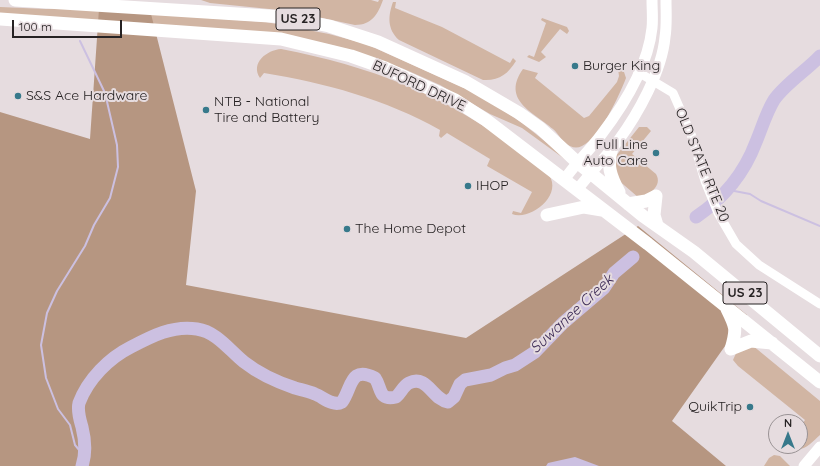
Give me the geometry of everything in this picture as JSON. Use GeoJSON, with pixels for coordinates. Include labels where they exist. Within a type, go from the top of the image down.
{"type":"FeatureCollection","features":[{"type":"Feature","properties":{"kind":"highway","name":"BUFORD DRIVE"},"geometry":{"type":"LineString","coordinates":[[15,0],[285,17],[351,32],[406,54],[490,94],[540,128],[577,162],[625,201],[726,278],[820,356]]}},
{"type":"Feature","properties":{"kind":"highway","name":"BUFORD DRIVE"},"geometry":{"type":"LineString","coordinates":[[0,19],[281,39],[351,56],[385,68],[455,100],[486,120],[725,305],[818,381]]}},
{"type":"Feature","properties":{"kind":"highway"},"geometry":{"type":"LineString","coordinates":[[612,148],[609,157],[611,177],[625,201],[640,203],[656,196],[654,215],[657,225]]}},
{"type":"Feature","properties":{"kind":"highway"},"geometry":{"type":"LineString","coordinates":[[547,214],[584,207],[605,211]]}},
{"type":"Feature","properties":{"kind":"highway"},"geometry":{"type":"LineString","coordinates":[[725,305],[734,324],[736,334],[730,349],[751,341],[772,343]]}},
{"type":"Feature","properties":{"kind":"main road"},"geometry":{"type":"LineString","coordinates":[[564,180],[577,162],[600,137],[620,110],[647,50],[652,28],[652,0]]}},
{"type":"Feature","properties":{"kind":"main road"},"geometry":{"type":"LineString","coordinates":[[577,190],[590,172],[612,148],[633,119],[651,81],[661,59],[665,37],[666,0]]}},
{"type":"Feature","properties":{"kind":"main road"},"geometry":{"type":"LineString","coordinates":[[804,466],[820,446]]}},
{"type":"Feature","properties":{"kind":"street","name":"OLD STATE RTE 20"},"geometry":{"type":"LineString","coordinates":[[638,72],[673,93],[691,134],[705,181],[718,213],[736,244],[759,265],[820,304]]}},
{"type":"Feature","properties":{"kind":"shaded area"},"geometry":{"type":"Polygon","coordinates":[[[201,0],[371,0],[378,2],[379,0],[383,0],[374,18],[366,23],[355,25],[289,11],[210,3],[201,0]]]}},
{"type":"Feature","properties":{"kind":"shaded area"},"geometry":{"type":"Polygon","coordinates":[[[393,2],[396,2],[395,8],[442,27],[510,63],[513,58],[516,61],[510,70],[502,76],[494,79],[483,80],[399,40],[392,31],[390,22],[390,12],[393,2]]]}},
{"type":"Feature","properties":{"kind":"shaded area"},"geometry":{"type":"Polygon","coordinates":[[[0,7],[46,9],[63,8],[266,22],[329,34],[366,44],[482,96],[522,123],[566,158],[566,160],[522,128],[490,114],[440,85],[404,69],[353,51],[0,15],[0,7]]]}},
{"type":"Feature","properties":{"kind":"shaded area"},"geometry":{"type":"Polygon","coordinates":[[[99,9],[151,14],[196,191],[186,285],[466,338],[638,226],[747,315],[672,421],[726,466],[0,466],[0,112],[90,139],[99,9]]]}},
{"type":"Feature","properties":{"kind":"shaded area"},"geometry":{"type":"Polygon","coordinates":[[[542,18],[567,27],[569,31],[567,34],[560,29],[541,52],[546,57],[539,62],[527,57],[529,55],[534,57],[546,23],[541,20],[542,18]]]}},
{"type":"Feature","properties":{"kind":"shaded area"},"geometry":{"type":"Polygon","coordinates":[[[281,49],[345,64],[404,85],[433,98],[489,130],[538,165],[549,175],[552,183],[552,191],[542,205],[535,210],[527,214],[512,214],[513,211],[521,213],[532,192],[487,166],[490,159],[447,133],[441,138],[439,136],[440,130],[398,109],[332,87],[264,73],[260,78],[257,72],[259,62],[270,52],[281,49]]]}},
{"type":"Feature","properties":{"kind":"shaded area"},"geometry":{"type":"Polygon","coordinates":[[[523,69],[538,73],[535,78],[584,118],[589,116],[617,82],[619,76],[618,69],[624,72],[626,78],[608,116],[595,135],[589,142],[582,146],[572,147],[565,143],[553,129],[522,104],[516,89],[517,80],[523,69]]]}},
{"type":"Feature","properties":{"kind":"shaded area"},"geometry":{"type":"Polygon","coordinates":[[[639,127],[647,127],[651,131],[632,154],[656,174],[658,182],[651,192],[639,198],[617,179],[615,157],[639,127]]]}},
{"type":"Feature","properties":{"kind":"shaded area"},"geometry":{"type":"Polygon","coordinates":[[[752,345],[820,401],[820,435],[810,444],[808,446],[808,414],[798,414],[738,366],[733,360],[737,351],[752,345]]]}},
{"type":"Feature","properties":{"kind":"shaded area"},"geometry":{"type":"Polygon","coordinates":[[[774,455],[780,456],[790,466],[764,466],[769,458],[774,455]]]}},
{"type":"Feature","properties":{"kind":"shaded area"},"geometry":{"type":"Polygon","coordinates":[[[575,457],[599,466],[546,466],[548,463],[575,457]]]}},
{"type":"Feature","properties":{"kind":"waterway"},"geometry":{"type":"LineString","coordinates":[[80,41],[105,93],[117,145],[118,167],[110,198],[94,225],[85,246],[57,291],[47,313],[41,345],[46,378],[58,409],[70,425],[75,445],[85,457]]}},
{"type":"Feature","properties":{"kind":"waterway","name":"Suwanee Creek"},"geometry":{"type":"LineString","coordinates":[[696,217],[716,202],[746,165],[766,115],[774,100],[784,88],[820,56]]}},
{"type":"Feature","properties":{"kind":"waterway"},"geometry":{"type":"LineString","coordinates":[[729,190],[750,194],[761,201],[820,226]]}},
{"type":"Feature","properties":{"kind":"waterway","name":"Suwanee Creek"},"geometry":{"type":"LineString","coordinates":[[82,466],[85,452],[83,432],[78,409],[83,394],[100,370],[107,363],[123,352],[155,335],[171,330],[188,328],[204,331],[217,338],[249,366],[281,383],[318,395],[335,403],[342,402],[353,380],[356,376],[361,374],[375,378],[381,393],[386,397],[396,397],[407,384],[415,381],[421,382],[438,397],[448,402],[454,397],[460,384],[465,380],[491,375],[515,365],[535,352],[563,323],[604,288],[614,273],[633,257]]}},
{"type":"Feature","properties":{"kind":"place","name":"Burger King"},"geometry":{"type":"Point","coordinates":[575,66]}},
{"type":"Feature","properties":{"kind":"place","name":"S&S Ace Hardware"},"geometry":{"type":"Point","coordinates":[18,96]}},
{"type":"Feature","properties":{"kind":"place","name":"NTB - National Tire and Battery"},"geometry":{"type":"Point","coordinates":[206,110]}},
{"type":"Feature","properties":{"kind":"place","name":"Full Line Auto Care"},"geometry":{"type":"Point","coordinates":[656,153]}},
{"type":"Feature","properties":{"kind":"place","name":"IHOP"},"geometry":{"type":"Point","coordinates":[468,186]}},
{"type":"Feature","properties":{"kind":"place","name":"The Home Depot"},"geometry":{"type":"Point","coordinates":[347,229]}},
{"type":"Feature","properties":{"kind":"place","name":"QuikTrip"},"geometry":{"type":"Point","coordinates":[750,407]}}]}
